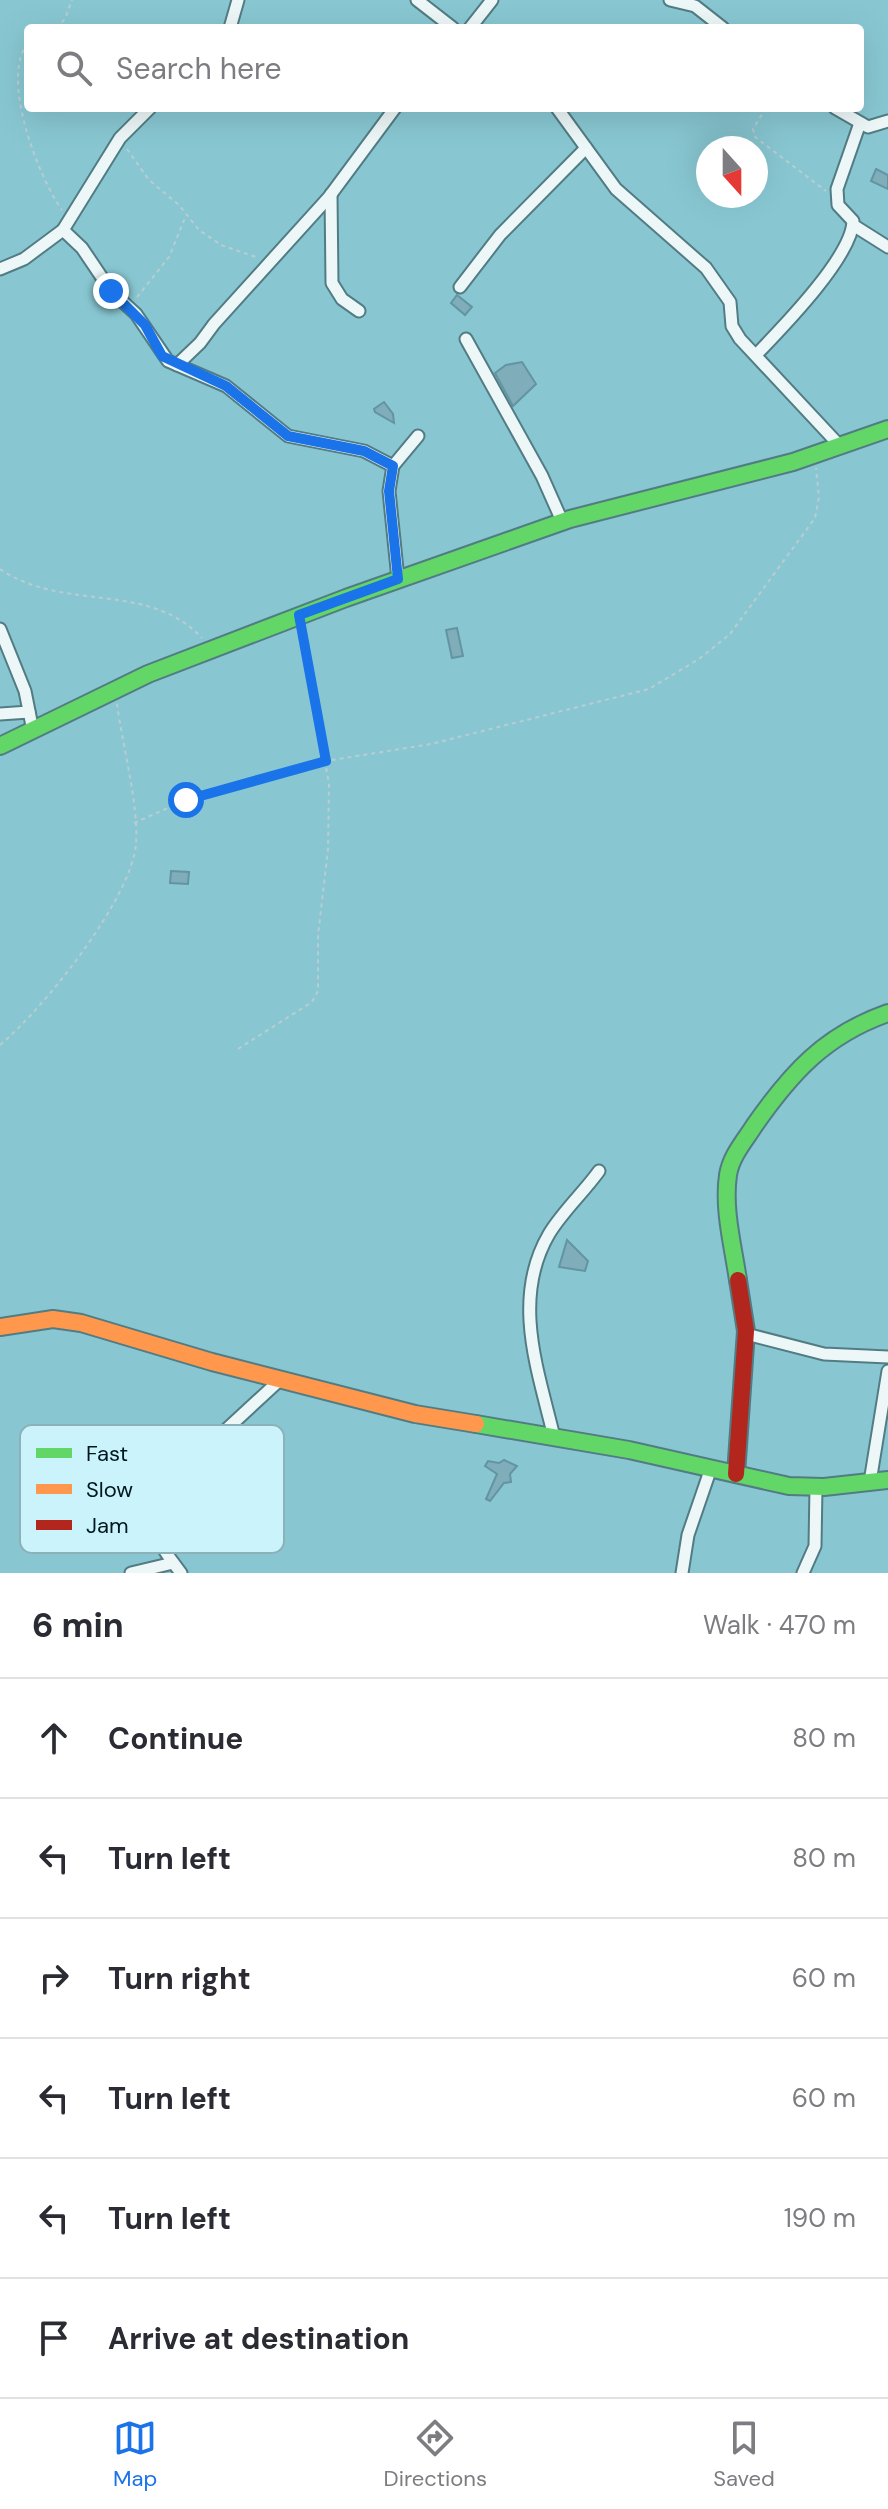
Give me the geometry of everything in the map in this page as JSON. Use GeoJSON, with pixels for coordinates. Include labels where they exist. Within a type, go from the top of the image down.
{"type":"FeatureCollection","features":[{"type":"Feature","properties":{"kind":"street"},"geometry":{"type":"LineString","coordinates":[[231,24],[238,0]]}},
{"type":"Feature","properties":{"kind":"street"},"geometry":{"type":"LineString","coordinates":[[417,0],[448,24]]}},
{"type":"Feature","properties":{"kind":"street"},"geometry":{"type":"LineString","coordinates":[[473,24],[492,0]]}},
{"type":"Feature","properties":{"kind":"street"},"geometry":{"type":"LineString","coordinates":[[670,0],[695,6],[718,24]]}},
{"type":"Feature","properties":{"kind":"street"},"geometry":{"type":"LineString","coordinates":[[0,269],[24,259],[66,226],[120,138],[146,112]]}},
{"type":"Feature","properties":{"kind":"street"},"geometry":{"type":"LineString","coordinates":[[177,365],[331,194],[392,112]]}},
{"type":"Feature","properties":{"kind":"street"},"geometry":{"type":"LineString","coordinates":[[560,112],[624,197],[706,268],[730,302],[732,326],[840,446]]}},
{"type":"Feature","properties":{"kind":"street"},"geometry":{"type":"LineString","coordinates":[[842,112],[868,127],[888,121]]}},
{"type":"Feature","properties":{"kind":"street"},"geometry":{"type":"LineString","coordinates":[[860,123],[836,196],[838,205],[853,225],[888,247]]}},
{"type":"Feature","properties":{"kind":"street"},"geometry":{"type":"LineString","coordinates":[[460,287],[500,235],[586,148]]}},
{"type":"Feature","properties":{"kind":"street"},"geometry":{"type":"LineString","coordinates":[[331,194],[332,283],[342,299],[359,311]]}},
{"type":"Feature","properties":{"kind":"street"},"geometry":{"type":"LineString","coordinates":[[756,355],[818,287],[853,225]]}},
{"type":"Feature","properties":{"kind":"street"},"geometry":{"type":"LineString","coordinates":[[66,226],[111,291],[145,325],[162,356],[226,386],[288,436],[364,451],[393,466]]}},
{"type":"Feature","properties":{"kind":"street"},"geometry":{"type":"LineString","coordinates":[[466,339],[536,464],[562,521]]}},
{"type":"Feature","properties":{"kind":"street"},"geometry":{"type":"LineString","coordinates":[[0,746],[211,647],[398,579],[562,521],[815,455],[888,429]]}},
{"type":"Feature","properties":{"kind":"street"},"geometry":{"type":"LineString","coordinates":[[398,579],[389,491],[393,466],[418,436]]}},
{"type":"Feature","properties":{"kind":"street"},"geometry":{"type":"LineString","coordinates":[[0,629],[25,691],[33,731]]}},
{"type":"Feature","properties":{"kind":"street"},"geometry":{"type":"LineString","coordinates":[[0,714],[29,712]]}},
{"type":"Feature","properties":{"kind":"street"},"geometry":{"type":"LineString","coordinates":[[736,1474],[746,1334],[728,1211],[728,1175],[733,1157],[788,1077],[854,1025],[888,1013]]}},
{"type":"Feature","properties":{"kind":"street"},"geometry":{"type":"LineString","coordinates":[[554,1437],[527,1316],[531,1277],[549,1233],[599,1171]]}},
{"type":"Feature","properties":{"kind":"street"},"geometry":{"type":"LineString","coordinates":[[0,1327],[53,1319],[81,1323],[121,1332],[212,1362],[415,1414],[554,1437],[789,1486],[816,1487],[888,1480]]}},
{"type":"Feature","properties":{"kind":"street"},"geometry":{"type":"LineString","coordinates":[[746,1334],[814,1352],[888,1357]]}},
{"type":"Feature","properties":{"kind":"street"},"geometry":{"type":"LineString","coordinates":[[870,1482],[888,1371]]}},
{"type":"Feature","properties":{"kind":"street"},"geometry":{"type":"LineString","coordinates":[[231,1425],[282,1378]]}},
{"type":"Feature","properties":{"kind":"street"},"geometry":{"type":"LineString","coordinates":[[682,1573],[688,1535],[711,1468]]}},
{"type":"Feature","properties":{"kind":"street"},"geometry":{"type":"LineString","coordinates":[[803,1573],[815,1546],[816,1487]]}},
{"type":"Feature","properties":{"kind":"street"},"geometry":{"type":"LineString","coordinates":[[131,1573],[177,1568]]}},
{"type":"Feature","properties":{"kind":"path"},"geometry":{"type":"LineString","coordinates":[[60,24],[72,0]]}},
{"type":"Feature","properties":{"kind":"path"},"geometry":{"type":"LineString","coordinates":[[15,55],[24,47]]}},
{"type":"Feature","properties":{"kind":"path"},"geometry":{"type":"LineString","coordinates":[[764,112],[753,129],[755,137],[836,196]]}},
{"type":"Feature","properties":{"kind":"path"},"geometry":{"type":"LineString","coordinates":[[120,138],[149,180],[179,205],[185,216],[221,245],[271,261]]}},
{"type":"Feature","properties":{"kind":"path"},"geometry":{"type":"LineString","coordinates":[[34,171],[66,226]]}},
{"type":"Feature","properties":{"kind":"path"},"geometry":{"type":"LineString","coordinates":[[129,307],[169,257],[185,216]]}},
{"type":"Feature","properties":{"kind":"path"},"geometry":{"type":"LineString","coordinates":[[134,823],[151,819],[186,800],[326,761],[431,744],[649,689],[699,659],[730,634],[815,518],[819,497],[815,455]]}},
{"type":"Feature","properties":{"kind":"path"},"geometry":{"type":"LineString","coordinates":[[0,569],[43,591],[162,609],[182,619],[211,647]]}},
{"type":"Feature","properties":{"kind":"path"},"geometry":{"type":"LineString","coordinates":[[238,1049],[312,1002],[318,991],[318,935],[330,816],[326,761],[299,615]]}},
{"type":"Feature","properties":{"kind":"path"},"geometry":{"type":"LineString","coordinates":[[0,1045],[41,1007],[113,903],[128,876],[136,843],[115,690]]}},
{"type":"Feature","properties":{"kind":"building"},"geometry":{"type":"Polygon","coordinates":[[[876,169],[888,175],[888,189],[871,181],[876,169]]]}},
{"type":"Feature","properties":{"kind":"building"},"geometry":{"type":"Polygon","coordinates":[[[457,295],[472,307],[465,315],[451,303],[457,295]]]}},
{"type":"Feature","properties":{"kind":"building"},"geometry":{"type":"Polygon","coordinates":[[[522,362],[536,384],[513,406],[495,373],[506,365],[522,362]]]}},
{"type":"Feature","properties":{"kind":"building"},"geometry":{"type":"Polygon","coordinates":[[[384,402],[393,414],[394,423],[375,412],[374,409],[384,402]]]}},
{"type":"Feature","properties":{"kind":"building"},"geometry":{"type":"Polygon","coordinates":[[[457,628],[463,656],[452,658],[446,630],[457,628]]]}},
{"type":"Feature","properties":{"kind":"building"},"geometry":{"type":"Polygon","coordinates":[[[171,871],[189,872],[188,884],[170,883],[171,871]]]}},
{"type":"Feature","properties":{"kind":"building"},"geometry":{"type":"Polygon","coordinates":[[[567,1240],[588,1261],[585,1271],[559,1267],[567,1240]]]}},
{"type":"Feature","properties":{"kind":"building"},"geometry":{"type":"Polygon","coordinates":[[[504,1460],[517,1466],[510,1474],[511,1482],[504,1483],[490,1501],[486,1499],[497,1474],[485,1466],[488,1461],[499,1463],[504,1460]]]}},
{"type":"Feature","properties":{"kind":"traffic: fast"},"geometry":{"type":"LineString","coordinates":[[0,746],[148,674],[346,598],[570,519],[793,462],[888,429]]}},
{"type":"Feature","properties":{"kind":"traffic: fast"},"geometry":{"type":"LineString","coordinates":[[738,1280],[727,1201],[728,1175],[735,1155],[782,1089],[811,1058],[846,1032],[888,1013]]}},
{"type":"Feature","properties":{"kind":"traffic: fast"},"geometry":{"type":"LineString","coordinates":[[476,1424],[629,1450],[789,1486],[824,1487],[888,1480]]}},
{"type":"Feature","properties":{"kind":"traffic: slow"},"geometry":{"type":"LineString","coordinates":[[0,1327],[53,1319],[81,1323],[212,1362],[415,1414],[476,1424]]}},
{"type":"Feature","properties":{"kind":"traffic: jam"},"geometry":{"type":"LineString","coordinates":[[736,1474],[746,1331],[738,1280]]}},
{"type":"Feature","properties":{"kind":"route"},"geometry":{"type":"LineString","coordinates":[[111,291],[145,325],[162,356],[180,368],[226,386],[257,415],[288,436],[364,451],[393,466],[389,491],[398,579],[299,615],[326,761],[186,800]]}}]}
